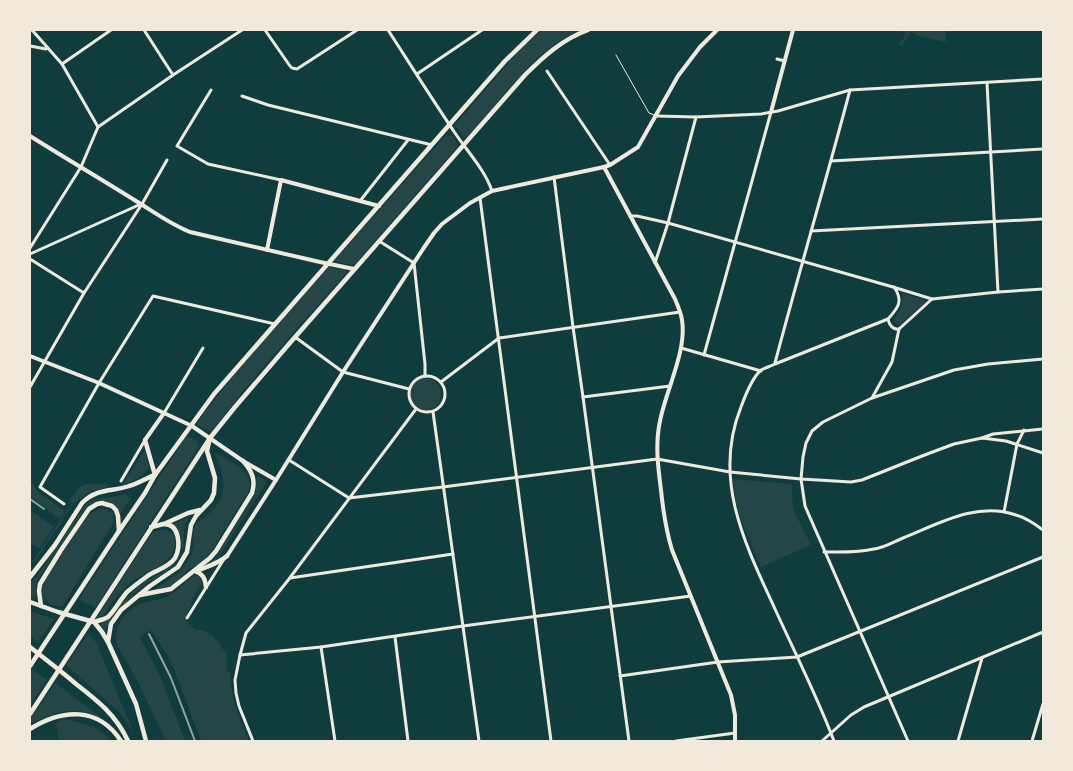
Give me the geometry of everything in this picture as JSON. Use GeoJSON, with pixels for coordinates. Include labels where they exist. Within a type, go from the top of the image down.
{"type":"FeatureCollection","features":[{"type":"Feature","properties":{"kind":"main road"},"geometry":{"type":"LineString","coordinates":[[30,666],[155,475],[214,394],[505,61],[538,30]]}},
{"type":"Feature","properties":{"kind":"main road"},"geometry":{"type":"LineString","coordinates":[[30,714],[210,438],[235,407],[525,75],[543,57],[566,41],[588,30]]}},
{"type":"Feature","properties":{"kind":"main road"},"geometry":{"type":"LineString","coordinates":[[108,642],[111,624],[121,610],[178,566],[188,552],[191,525],[200,510],[214,494],[214,474],[207,451],[210,438]]}},
{"type":"Feature","properties":{"kind":"main road"},"geometry":{"type":"LineString","coordinates":[[145,440],[155,475]]}},
{"type":"Feature","properties":{"kind":"main road"},"geometry":{"type":"LineString","coordinates":[[138,595],[172,589],[216,551],[254,487],[253,476],[243,461]]}},
{"type":"Feature","properties":{"kind":"main road"},"geometry":{"type":"LineString","coordinates":[[30,577],[55,545],[86,498],[96,493],[129,486],[155,475]]}},
{"type":"Feature","properties":{"kind":"main road"},"geometry":{"type":"LineString","coordinates":[[41,606],[40,584],[89,509],[102,503],[112,506],[118,516],[119,532]]}},
{"type":"Feature","properties":{"kind":"main road"},"geometry":{"type":"LineString","coordinates":[[151,527],[200,510]]}},
{"type":"Feature","properties":{"kind":"main road"},"geometry":{"type":"LineString","coordinates":[[30,602],[94,622],[108,617],[134,586],[167,566],[174,559],[178,552],[179,537],[176,531],[164,524]]}},
{"type":"Feature","properties":{"kind":"main road"},"geometry":{"type":"LineString","coordinates":[[195,571],[211,566],[227,556]]}},
{"type":"Feature","properties":{"kind":"main road"},"geometry":{"type":"LineString","coordinates":[[195,571],[201,573],[205,579],[206,587]]}},
{"type":"Feature","properties":{"kind":"main road"},"geometry":{"type":"LineString","coordinates":[[94,622],[108,642],[136,704],[146,741]]}},
{"type":"Feature","properties":{"kind":"main road"},"geometry":{"type":"LineString","coordinates":[[30,647],[103,705],[114,717],[128,741]]}},
{"type":"Feature","properties":{"kind":"main road"},"geometry":{"type":"LineString","coordinates":[[30,729],[60,715],[76,714],[89,716],[100,721],[121,741]]}},
{"type":"Feature","properties":{"kind":"street"},"geometry":{"type":"LineString","coordinates":[[32,30],[62,64],[98,127]]}},
{"type":"Feature","properties":{"kind":"street"},"geometry":{"type":"LineString","coordinates":[[62,64],[111,30]]}},
{"type":"Feature","properties":{"kind":"street"},"geometry":{"type":"LineString","coordinates":[[144,30],[173,75]]}},
{"type":"Feature","properties":{"kind":"street"},"geometry":{"type":"LineString","coordinates":[[30,248],[81,167],[98,127],[242,30]]}},
{"type":"Feature","properties":{"kind":"street"},"geometry":{"type":"LineString","coordinates":[[264,30],[294,69],[299,69],[357,30]]}},
{"type":"Feature","properties":{"kind":"street"},"geometry":{"type":"LineString","coordinates":[[388,30],[490,184],[492,191]]}},
{"type":"Feature","properties":{"kind":"street"},"geometry":{"type":"LineString","coordinates":[[417,74],[482,30]]}},
{"type":"Feature","properties":{"kind":"street"},"geometry":{"type":"LineString","coordinates":[[187,618],[289,460],[343,372],[434,233],[442,224],[470,203],[492,191],[604,167],[638,147],[678,76],[700,47],[717,30]]}},
{"type":"Feature","properties":{"kind":"street"},"geometry":{"type":"LineString","coordinates":[[704,355],[793,30]]}},
{"type":"Feature","properties":{"kind":"street"},"geometry":{"type":"LineString","coordinates":[[30,46],[48,50]]}},
{"type":"Feature","properties":{"kind":"street"},"geometry":{"type":"LineString","coordinates":[[778,60],[785,61]]}},
{"type":"Feature","properties":{"kind":"street"},"geometry":{"type":"LineString","coordinates":[[547,71],[610,165]]}},
{"type":"Feature","properties":{"kind":"street"},"geometry":{"type":"LineString","coordinates":[[656,116],[696,117],[761,114],[778,112],[850,90],[1043,79]]}},
{"type":"Feature","properties":{"kind":"street"},"geometry":{"type":"LineString","coordinates":[[987,83],[998,292]]}},
{"type":"Feature","properties":{"kind":"street"},"geometry":{"type":"LineString","coordinates":[[210,90],[177,146],[208,164],[281,180],[378,206]]}},
{"type":"Feature","properties":{"kind":"street"},"geometry":{"type":"LineString","coordinates":[[775,364],[850,90]]}},
{"type":"Feature","properties":{"kind":"street"},"geometry":{"type":"LineString","coordinates":[[242,96],[268,105],[432,145]]}},
{"type":"Feature","properties":{"kind":"street"},"geometry":{"type":"LineString","coordinates":[[655,264],[668,223],[696,117]]}},
{"type":"Feature","properties":{"kind":"street"},"geometry":{"type":"LineString","coordinates":[[30,136],[177,227],[190,232],[354,269]]}},
{"type":"Feature","properties":{"kind":"street"},"geometry":{"type":"LineString","coordinates":[[360,201],[408,140]]}},
{"type":"Feature","properties":{"kind":"street"},"geometry":{"type":"LineString","coordinates":[[831,161],[1043,149]]}},
{"type":"Feature","properties":{"kind":"street"},"geometry":{"type":"LineString","coordinates":[[30,387],[84,293],[142,204],[167,160]]}},
{"type":"Feature","properties":{"kind":"street"},"geometry":{"type":"LineString","coordinates":[[604,167],[675,299],[680,312],[682,322],[681,348],[660,422],[657,459],[667,532],[672,550],[731,695],[734,705],[735,741]]}},
{"type":"Feature","properties":{"kind":"street"},"geometry":{"type":"LineString","coordinates":[[554,177],[629,741]]}},
{"type":"Feature","properties":{"kind":"street"},"geometry":{"type":"LineString","coordinates":[[266,250],[281,180]]}},
{"type":"Feature","properties":{"kind":"street"},"geometry":{"type":"LineString","coordinates":[[480,198],[552,741]]}},
{"type":"Feature","properties":{"kind":"street"},"geometry":{"type":"LineString","coordinates":[[30,254],[142,204]]}},
{"type":"Feature","properties":{"kind":"street"},"geometry":{"type":"LineString","coordinates":[[630,216],[668,223],[932,299],[1043,289]]}},
{"type":"Feature","properties":{"kind":"street"},"geometry":{"type":"LineString","coordinates":[[811,231],[1043,219]]}},
{"type":"Feature","properties":{"kind":"street"},"geometry":{"type":"LineString","coordinates":[[379,241],[414,263]]}},
{"type":"Feature","properties":{"kind":"street"},"geometry":{"type":"LineString","coordinates":[[30,259],[84,293]]}},
{"type":"Feature","properties":{"kind":"street"},"geometry":{"type":"LineString","coordinates":[[414,263],[425,376]]}},
{"type":"Feature","properties":{"kind":"street"},"geometry":{"type":"LineString","coordinates":[[834,741],[753,562],[732,498],[730,450],[739,412],[750,385],[761,371],[888,319],[899,303],[899,295],[893,287]]}},
{"type":"Feature","properties":{"kind":"street"},"geometry":{"type":"LineString","coordinates":[[64,504],[40,487],[99,383],[153,296],[275,324]]}},
{"type":"Feature","properties":{"kind":"street"},"geometry":{"type":"LineString","coordinates":[[872,398],[892,362],[899,329],[932,299]]}},
{"type":"Feature","properties":{"kind":"street"},"geometry":{"type":"LineString","coordinates":[[441,382],[498,338],[680,312]]}},
{"type":"Feature","properties":{"kind":"street"},"geometry":{"type":"LineString","coordinates":[[888,319],[893,328],[899,329]]}},
{"type":"Feature","properties":{"kind":"street"},"geometry":{"type":"LineString","coordinates":[[295,337],[343,372],[409,389]]}},
{"type":"Feature","properties":{"kind":"street"},"geometry":{"type":"LineString","coordinates":[[121,481],[203,348]]}},
{"type":"Feature","properties":{"kind":"street"},"geometry":{"type":"LineString","coordinates":[[681,348],[761,371]]}},
{"type":"Feature","properties":{"kind":"street"},"geometry":{"type":"LineString","coordinates":[[30,356],[99,383],[192,426],[243,461],[276,480]]}},
{"type":"Feature","properties":{"kind":"street"},"geometry":{"type":"LineString","coordinates":[[908,741],[804,506],[801,479],[806,444],[812,431],[823,422],[872,398],[954,370],[988,364],[1043,359]]}},
{"type":"Feature","properties":{"kind":"street"},"geometry":{"type":"LineString","coordinates":[[431,376],[441,382],[446,396],[442,406],[433,412],[424,412],[416,409],[409,400],[409,389],[415,380],[431,376]]}},
{"type":"Feature","properties":{"kind":"street"},"geometry":{"type":"LineString","coordinates":[[583,397],[670,386]]}},
{"type":"Feature","properties":{"kind":"street"},"geometry":{"type":"LineString","coordinates":[[253,741],[239,706],[236,693],[240,655],[246,633],[416,409]]}},
{"type":"Feature","properties":{"kind":"street"},"geometry":{"type":"LineString","coordinates":[[433,412],[479,741]]}},
{"type":"Feature","properties":{"kind":"street"},"geometry":{"type":"LineString","coordinates":[[289,460],[349,498],[657,459],[730,472],[851,482],[862,480],[954,444],[993,434],[1043,429]]}},
{"type":"Feature","properties":{"kind":"street"},"geometry":{"type":"LineString","coordinates":[[1004,512],[1017,444],[1024,430]]}},
{"type":"Feature","properties":{"kind":"street"},"geometry":{"type":"LineString","coordinates":[[982,438],[1006,441],[1043,452]]}},
{"type":"Feature","properties":{"kind":"street"},"geometry":{"type":"LineString","coordinates":[[824,552],[852,552],[876,549],[956,516],[975,511],[1004,512],[1016,515],[1043,530]]}},
{"type":"Feature","properties":{"kind":"street"},"geometry":{"type":"LineString","coordinates":[[289,578],[453,554]]}},
{"type":"Feature","properties":{"kind":"street"},"geometry":{"type":"LineString","coordinates":[[620,676],[718,662],[797,657],[1043,556]]}},
{"type":"Feature","properties":{"kind":"street"},"geometry":{"type":"LineString","coordinates":[[240,655],[322,647],[691,596]]}},
{"type":"Feature","properties":{"kind":"street"},"geometry":{"type":"LineString","coordinates":[[822,741],[857,711],[1043,632]]}},
{"type":"Feature","properties":{"kind":"street"},"geometry":{"type":"LineString","coordinates":[[395,637],[408,741]]}},
{"type":"Feature","properties":{"kind":"street"},"geometry":{"type":"LineString","coordinates":[[322,647],[335,741]]}},
{"type":"Feature","properties":{"kind":"street"},"geometry":{"type":"LineString","coordinates":[[958,741],[982,658]]}},
{"type":"Feature","properties":{"kind":"street"},"geometry":{"type":"LineString","coordinates":[[1032,741],[1043,704]]}},
{"type":"Feature","properties":{"kind":"street"},"geometry":{"type":"LineString","coordinates":[[676,741],[735,733]]}},
{"type":"Feature","properties":{"kind":"lane"},"geometry":{"type":"LineString","coordinates":[[616,55],[649,113],[656,116]]}},
{"type":"Feature","properties":{"kind":"shaded area"},"geometry":{"type":"Polygon","coordinates":[[[543,30],[580,30],[546,50],[529,66],[465,139],[455,125],[522,47],[543,30]]]}},
{"type":"Feature","properties":{"kind":"shaded area"},"geometry":{"type":"Polygon","coordinates":[[[900,30],[946,30],[946,42],[919,36],[911,32],[902,46],[899,44],[905,33],[900,30]]]}},
{"type":"Feature","properties":{"kind":"shaded area"},"geometry":{"type":"Polygon","coordinates":[[[446,135],[453,136],[458,146],[356,263],[352,265],[334,261],[446,135]]]}},
{"type":"Feature","properties":{"kind":"shaded area"},"geometry":{"type":"Polygon","coordinates":[[[329,267],[348,271],[261,370],[212,432],[196,424],[233,376],[329,267]]]}},
{"type":"Feature","properties":{"kind":"shaded area"},"geometry":{"type":"Polygon","coordinates":[[[903,293],[926,301],[899,325],[894,322],[894,319],[901,308],[903,293]]]}},
{"type":"Feature","properties":{"kind":"shaded area"},"geometry":{"type":"Polygon","coordinates":[[[425,378],[436,383],[441,394],[436,405],[425,410],[414,405],[409,394],[414,383],[425,378]]]}},
{"type":"Feature","properties":{"kind":"shaded area"},"geometry":{"type":"Polygon","coordinates":[[[186,437],[197,441],[199,444],[198,448],[95,608],[79,599],[186,437]]]}},
{"type":"Feature","properties":{"kind":"shaded area"},"geometry":{"type":"Polygon","coordinates":[[[145,450],[149,468],[140,477],[122,485],[145,450]]]}},
{"type":"Feature","properties":{"kind":"shaded area"},"geometry":{"type":"Polygon","coordinates":[[[215,453],[233,462],[243,470],[251,487],[209,555],[198,566],[185,572],[171,586],[150,591],[163,584],[182,569],[191,556],[195,526],[218,504],[223,490],[223,482],[215,453]]]}},
{"type":"Feature","properties":{"kind":"shaded area"},"geometry":{"type":"Polygon","coordinates":[[[257,476],[266,480],[265,485],[217,559],[211,563],[255,495],[257,476]]]}},
{"type":"Feature","properties":{"kind":"shaded area"},"geometry":{"type":"Polygon","coordinates":[[[733,479],[792,484],[793,509],[811,545],[761,567],[740,517],[733,479]]]}},
{"type":"Feature","properties":{"kind":"shaded area"},"geometry":{"type":"Polygon","coordinates":[[[30,480],[39,493],[65,511],[60,519],[30,496],[30,480]]]}},
{"type":"Feature","properties":{"kind":"shaded area"},"geometry":{"type":"Polygon","coordinates":[[[86,484],[105,484],[109,487],[91,491],[73,504],[34,563],[33,561],[72,503],[69,501],[78,488],[86,484]]]}},
{"type":"Feature","properties":{"kind":"shaded area"},"geometry":{"type":"Polygon","coordinates":[[[126,494],[130,499],[120,514],[113,504],[102,500],[93,502],[87,507],[39,578],[36,585],[35,598],[30,596],[30,583],[86,504],[93,500],[126,494]]]}},
{"type":"Feature","properties":{"kind":"shaded area"},"geometry":{"type":"Polygon","coordinates":[[[100,509],[113,513],[114,520],[112,525],[62,607],[48,603],[42,593],[43,583],[86,517],[100,509]]]}},
{"type":"Feature","properties":{"kind":"shaded area"},"geometry":{"type":"Polygon","coordinates":[[[30,510],[54,527],[40,549],[30,543],[30,510]]]}},
{"type":"Feature","properties":{"kind":"shaded area"},"geometry":{"type":"Polygon","coordinates":[[[190,516],[185,526],[183,549],[178,560],[167,571],[133,595],[105,631],[100,625],[111,618],[136,588],[163,572],[180,555],[182,549],[180,533],[171,525],[190,516]]]}},
{"type":"Feature","properties":{"kind":"shaded area"},"geometry":{"type":"Polygon","coordinates":[[[163,529],[173,533],[175,539],[174,550],[171,555],[157,568],[129,584],[113,601],[105,614],[95,620],[152,533],[163,529]]]}},
{"type":"Feature","properties":{"kind":"shaded area"},"geometry":{"type":"Polygon","coordinates":[[[196,575],[202,582],[194,596],[185,620],[196,630],[205,631],[212,635],[225,651],[227,671],[230,672],[234,699],[249,741],[201,741],[171,661],[152,631],[146,632],[140,638],[160,676],[185,741],[166,741],[139,684],[117,645],[117,628],[129,612],[140,604],[169,596],[196,575]]]}},
{"type":"Feature","properties":{"kind":"shaded area"},"geometry":{"type":"Polygon","coordinates":[[[30,611],[54,619],[38,643],[30,635],[30,611]]]}},
{"type":"Feature","properties":{"kind":"shaded area"},"geometry":{"type":"Polygon","coordinates":[[[88,634],[96,642],[134,734],[121,714],[66,665],[88,634]]]}},
{"type":"Feature","properties":{"kind":"shaded area"},"geometry":{"type":"Polygon","coordinates":[[[32,669],[47,680],[30,706],[30,673],[32,669]]]}},
{"type":"Feature","properties":{"kind":"shaded area"},"geometry":{"type":"Polygon","coordinates":[[[55,683],[106,721],[80,711],[65,711],[30,724],[30,719],[55,683]]]}},
{"type":"Feature","properties":{"kind":"shaded area"},"geometry":{"type":"Polygon","coordinates":[[[63,719],[96,729],[111,741],[59,741],[56,723],[63,719]]]}},
{"type":"Feature","properties":{"kind":"railway"},"geometry":{"type":"LineString","coordinates":[[30,499],[44,509]]}},
{"type":"Feature","properties":{"kind":"railway"},"geometry":{"type":"LineString","coordinates":[[149,634],[171,678],[195,741]]}}]}
